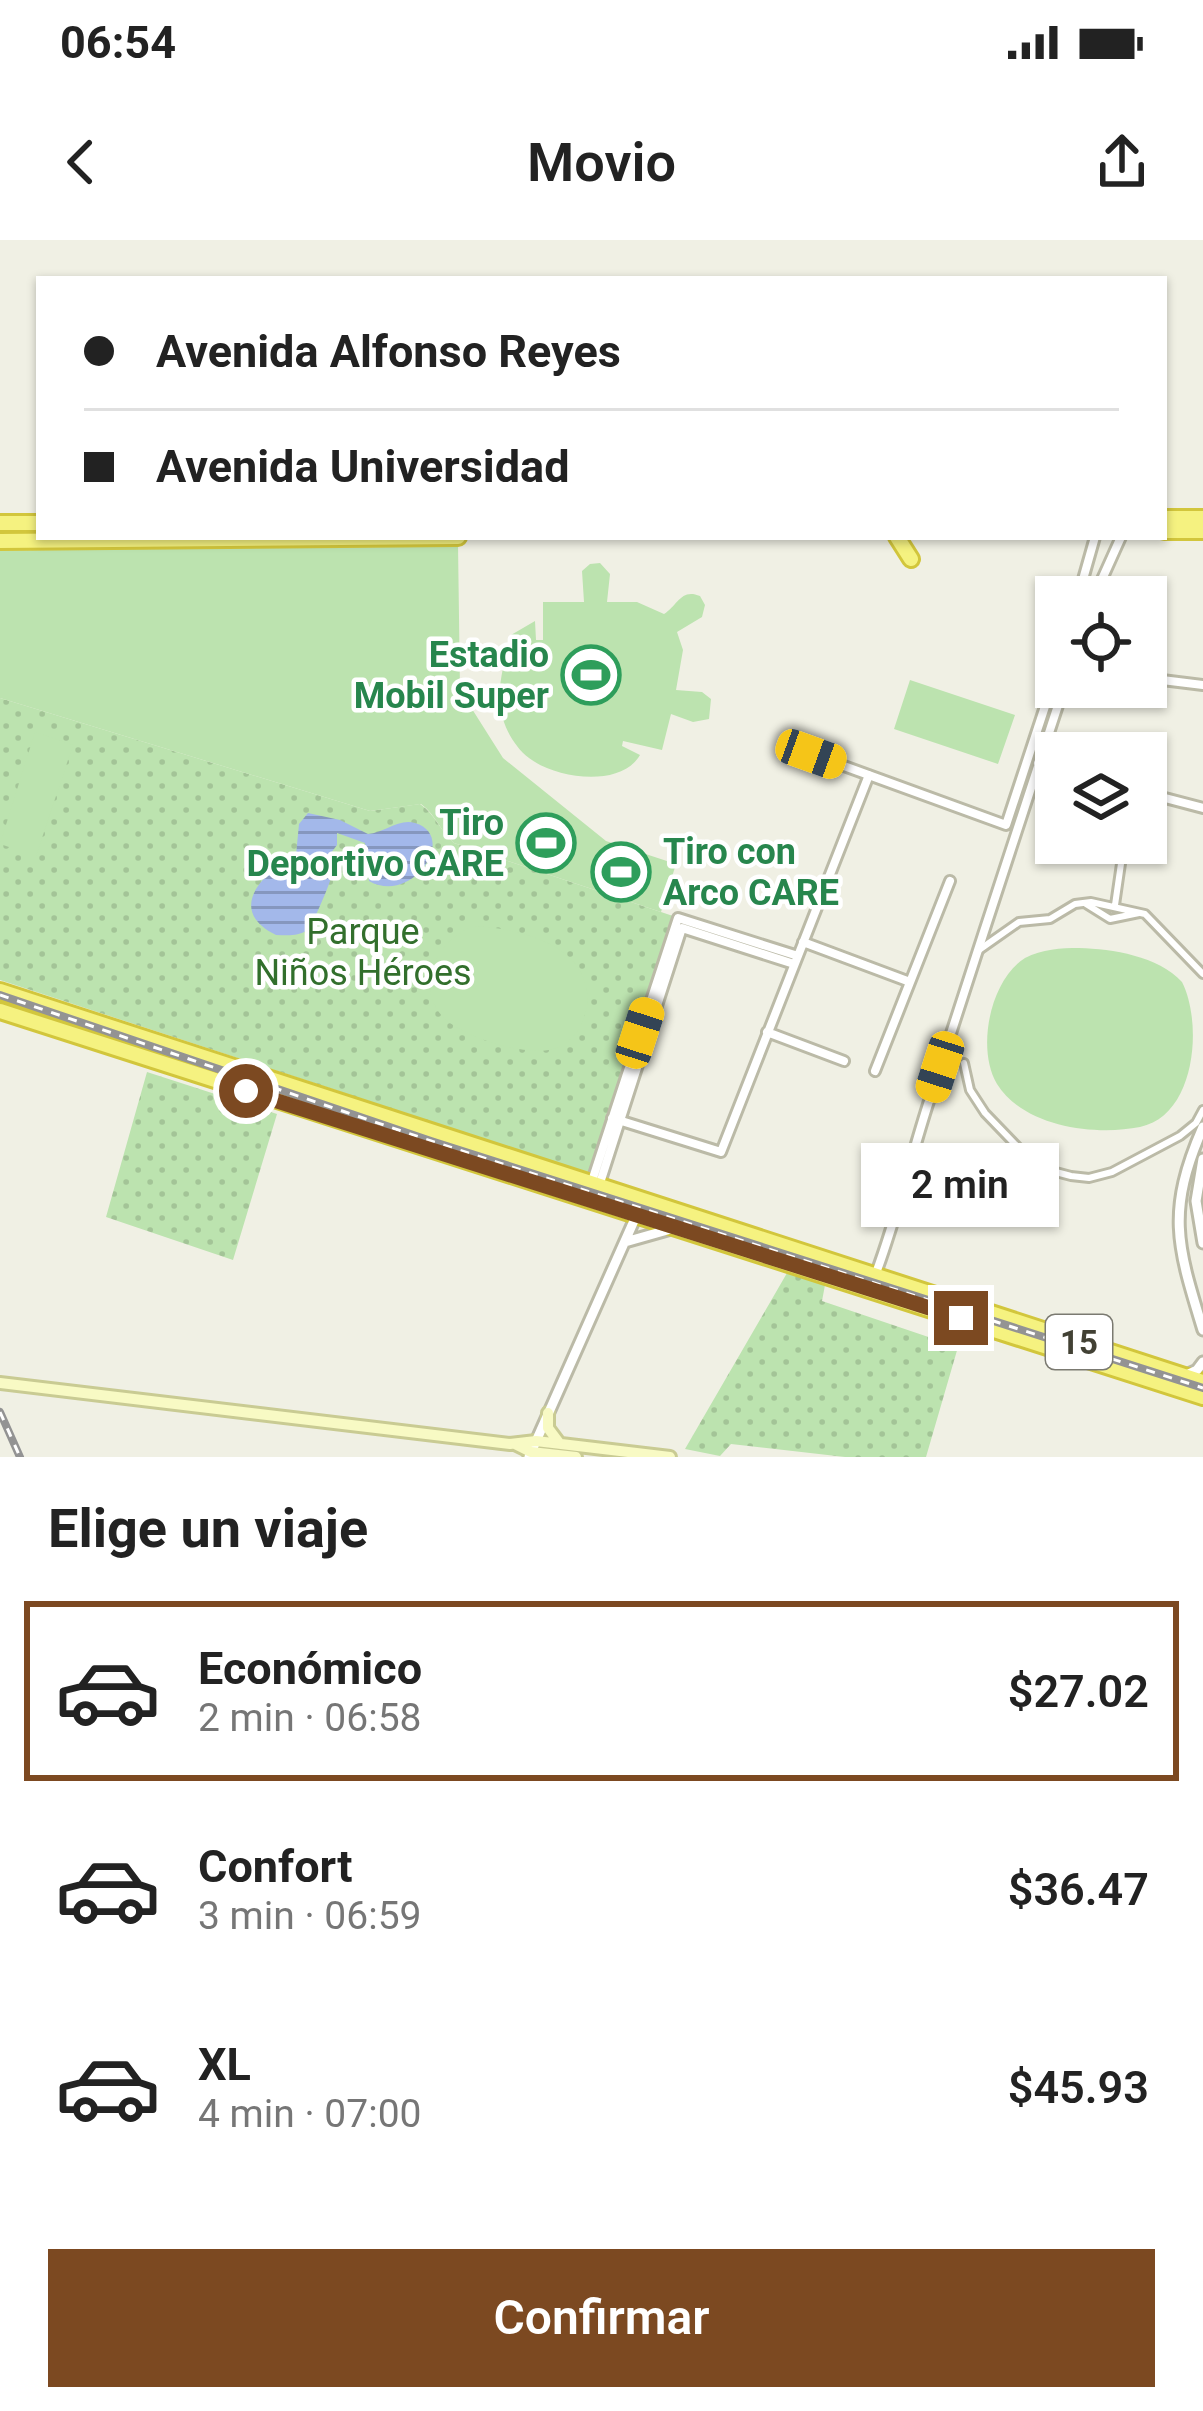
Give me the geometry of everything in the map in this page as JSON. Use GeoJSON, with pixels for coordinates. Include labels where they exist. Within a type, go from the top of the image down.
{"type":"FeatureCollection","features":[{"type":"Feature","properties":{"kind":"highway"},"geometry":{"type":"LineString","coordinates":[[1167,518],[1203,518]]}},
{"type":"Feature","properties":{"kind":"highway"},"geometry":{"type":"LineString","coordinates":[[0,523],[36,523]]}},
{"type":"Feature","properties":{"kind":"highway"},"geometry":{"type":"LineString","coordinates":[[1167,532],[1203,534]]}},
{"type":"Feature","properties":{"kind":"highway"},"geometry":{"type":"LineString","coordinates":[[0,541],[114,540]]}},
{"type":"Feature","properties":{"kind":"highway"},"geometry":{"type":"LineString","coordinates":[[899,540],[911,559]]}},
{"type":"Feature","properties":{"kind":"highway","name":"15"},"geometry":{"type":"LineString","coordinates":[[5,990],[1203,1382]]}},
{"type":"Feature","properties":{"kind":"highway"},"geometry":{"type":"LineString","coordinates":[[0,1015],[56,1035],[69,1034]]}},
{"type":"Feature","properties":{"kind":"highway","name":"15"},"geometry":{"type":"LineString","coordinates":[[0,1015],[1203,1396]]}},
{"type":"Feature","properties":{"kind":"highway"},"geometry":{"type":"LineString","coordinates":[[367,1112],[388,1135]]}},
{"type":"Feature","properties":{"kind":"highway"},"geometry":{"type":"LineString","coordinates":[[617,1192],[644,1217]]}},
{"type":"Feature","properties":{"kind":"highway"},"geometry":{"type":"LineString","coordinates":[[922,1306],[975,1309]]}},
{"type":"Feature","properties":{"kind":"main road"},"geometry":{"type":"LineString","coordinates":[[0,1383],[514,1444],[575,1457]]}},
{"type":"Feature","properties":{"kind":"main road"},"geometry":{"type":"LineString","coordinates":[[548,1413],[548,1428],[560,1444]]}},
{"type":"Feature","properties":{"kind":"main road"},"geometry":{"type":"LineString","coordinates":[[532,1450],[560,1444],[670,1457]]}},
{"type":"Feature","properties":{"kind":"street"},"geometry":{"type":"LineString","coordinates":[[1084,576],[1094,540]]}},
{"type":"Feature","properties":{"kind":"street"},"geometry":{"type":"LineString","coordinates":[[1103,576],[1120,540]]}},
{"type":"Feature","properties":{"kind":"street"},"geometry":{"type":"LineString","coordinates":[[1167,680],[1203,685]]}},
{"type":"Feature","properties":{"kind":"street"},"geometry":{"type":"LineString","coordinates":[[811,754],[1006,825],[1045,708]]}},
{"type":"Feature","properties":{"kind":"street"},"geometry":{"type":"LineString","coordinates":[[875,1277],[1035,773]]}},
{"type":"Feature","properties":{"kind":"street"},"geometry":{"type":"LineString","coordinates":[[615,1119],[721,1152],[868,775]]}},
{"type":"Feature","properties":{"kind":"street"},"geometry":{"type":"LineString","coordinates":[[1167,799],[1203,808]]}},
{"type":"Feature","properties":{"kind":"street"},"geometry":{"type":"LineString","coordinates":[[1114,905],[1121,864]]}},
{"type":"Feature","properties":{"kind":"street"},"geometry":{"type":"LineString","coordinates":[[875,1071],[950,881]]}},
{"type":"Feature","properties":{"kind":"street"},"geometry":{"type":"LineString","coordinates":[[980,950],[1019,922],[1053,919],[1083,902],[1114,905],[1149,917],[1203,974]]}},
{"type":"Feature","properties":{"kind":"street"},"geometry":{"type":"LineString","coordinates":[[1083,902],[1110,919],[1140,912]]}},
{"type":"Feature","properties":{"kind":"street"},"geometry":{"type":"LineString","coordinates":[[595,1185],[682,928],[796,960]]}},
{"type":"Feature","properties":{"kind":"street"},"geometry":{"type":"LineString","coordinates":[[803,942],[910,982]]}},
{"type":"Feature","properties":{"kind":"street"},"geometry":{"type":"LineString","coordinates":[[767,1032],[844,1061]]}},
{"type":"Feature","properties":{"kind":"street"},"geometry":{"type":"LineString","coordinates":[[964,1063],[970,1090],[985,1113],[1037,1167],[1071,1176],[1095,1178],[1112,1172],[1180,1136],[1203,1110]]}},
{"type":"Feature","properties":{"kind":"street"},"geometry":{"type":"LineString","coordinates":[[1203,1127],[1183,1178],[1178,1235],[1203,1330]]}},
{"type":"Feature","properties":{"kind":"street"},"geometry":{"type":"LineString","coordinates":[[1203,1159],[1197,1214],[1203,1244]]}},
{"type":"Feature","properties":{"kind":"street"},"geometry":{"type":"LineString","coordinates":[[1183,1178],[1198,1180]]}},
{"type":"Feature","properties":{"kind":"street"},"geometry":{"type":"LineString","coordinates":[[532,1450],[625,1242],[644,1217]]}},
{"type":"Feature","properties":{"kind":"street"},"geometry":{"type":"LineString","coordinates":[[625,1242],[679,1228]]}},
{"type":"Feature","properties":{"kind":"street"},"geometry":{"type":"LineString","coordinates":[[1184,1376],[1203,1361]]}},
{"type":"Feature","properties":{"kind":"green space"},"geometry":{"type":"Polygon","coordinates":[[[458,544],[460,690],[503,758],[606,841],[676,864],[661,912],[454,843],[421,804],[370,811],[0,698],[0,546],[458,544]]]}},
{"type":"Feature","properties":{"kind":"green space","name":"Estadio Mobil Super"},"geometry":{"type":"Polygon","coordinates":[[[600,563],[610,574],[607,602],[637,602],[664,614],[684,596],[700,596],[705,605],[702,617],[677,632],[683,650],[676,690],[702,692],[711,699],[709,719],[693,722],[671,714],[662,750],[623,741],[622,746],[640,755],[631,765],[588,777],[555,771],[520,750],[503,719],[500,688],[511,635],[535,621],[536,640],[543,640],[543,602],[584,602],[582,571],[600,563]]]}},
{"type":"Feature","properties":{"kind":"green space"},"geometry":{"type":"Polygon","coordinates":[[[910,680],[1015,715],[998,764],[894,729],[910,680]]]}},
{"type":"Feature","properties":{"kind":"green space","name":"Parque Niños Héroes"},"geometry":{"type":"Polygon","coordinates":[[[0,698],[370,811],[420,804],[454,843],[673,916],[588,1173],[0,980],[0,698]]]}},
{"type":"Feature","properties":{"kind":"green space"},"geometry":{"type":"Polygon","coordinates":[[[35,732],[73,745],[36,856],[0,844],[35,732]]]}},
{"type":"Feature","properties":{"kind":"green space"},"geometry":{"type":"Polygon","coordinates":[[[473,926],[532,936],[579,968],[587,1006],[568,1042],[551,1050],[519,1049],[466,1032],[442,1016],[430,990],[434,964],[450,941],[473,926]]]}},
{"type":"Feature","properties":{"kind":"green space"},"geometry":{"type":"Polygon","coordinates":[[[1079,948],[1120,952],[1161,966],[1182,982],[1189,1000],[1193,1043],[1183,1087],[1159,1119],[1140,1127],[1082,1129],[1042,1119],[1009,1099],[991,1069],[990,1016],[1013,968],[1038,953],[1079,948]]]}},
{"type":"Feature","properties":{"kind":"green space"},"geometry":{"type":"Polygon","coordinates":[[[147,1072],[277,1114],[233,1260],[106,1217],[147,1072]]]}},
{"type":"Feature","properties":{"kind":"green space"},"geometry":{"type":"Polygon","coordinates":[[[787,1273],[825,1285],[822,1301],[958,1347],[926,1457],[845,1457],[731,1444],[720,1456],[685,1449],[787,1273]]]}},
{"type":"Feature","properties":{"kind":"water"},"geometry":{"type":"Polygon","coordinates":[[[308,813],[340,820],[368,834],[403,822],[415,823],[427,830],[431,854],[414,877],[385,886],[369,881],[365,843],[337,833],[331,879],[309,927],[300,934],[276,935],[261,925],[251,903],[262,881],[296,855],[299,824],[308,813]]]}},
{"type":"Feature","properties":{"kind":"railway"},"geometry":{"type":"LineString","coordinates":[[0,995],[431,1141],[1203,1388]]}},
{"type":"Feature","properties":{"kind":"railway"},"geometry":{"type":"LineString","coordinates":[[0,1412],[20,1457]]}},
{"type":"Feature","properties":{"kind":"place","name":"Estadio Mobil Super"},"geometry":{"type":"Point","coordinates":[591,675]}},
{"type":"Feature","properties":{"kind":"place","name":"Tiro Deportivo CARE"},"geometry":{"type":"Point","coordinates":[546,843]}},
{"type":"Feature","properties":{"kind":"place","name":"Tiro con Arco CARE"},"geometry":{"type":"Point","coordinates":[621,872]}},
{"type":"Feature","properties":{"kind":"route"},"geometry":{"type":"LineString","coordinates":[[246,1091],[961,1318]]}}]}
